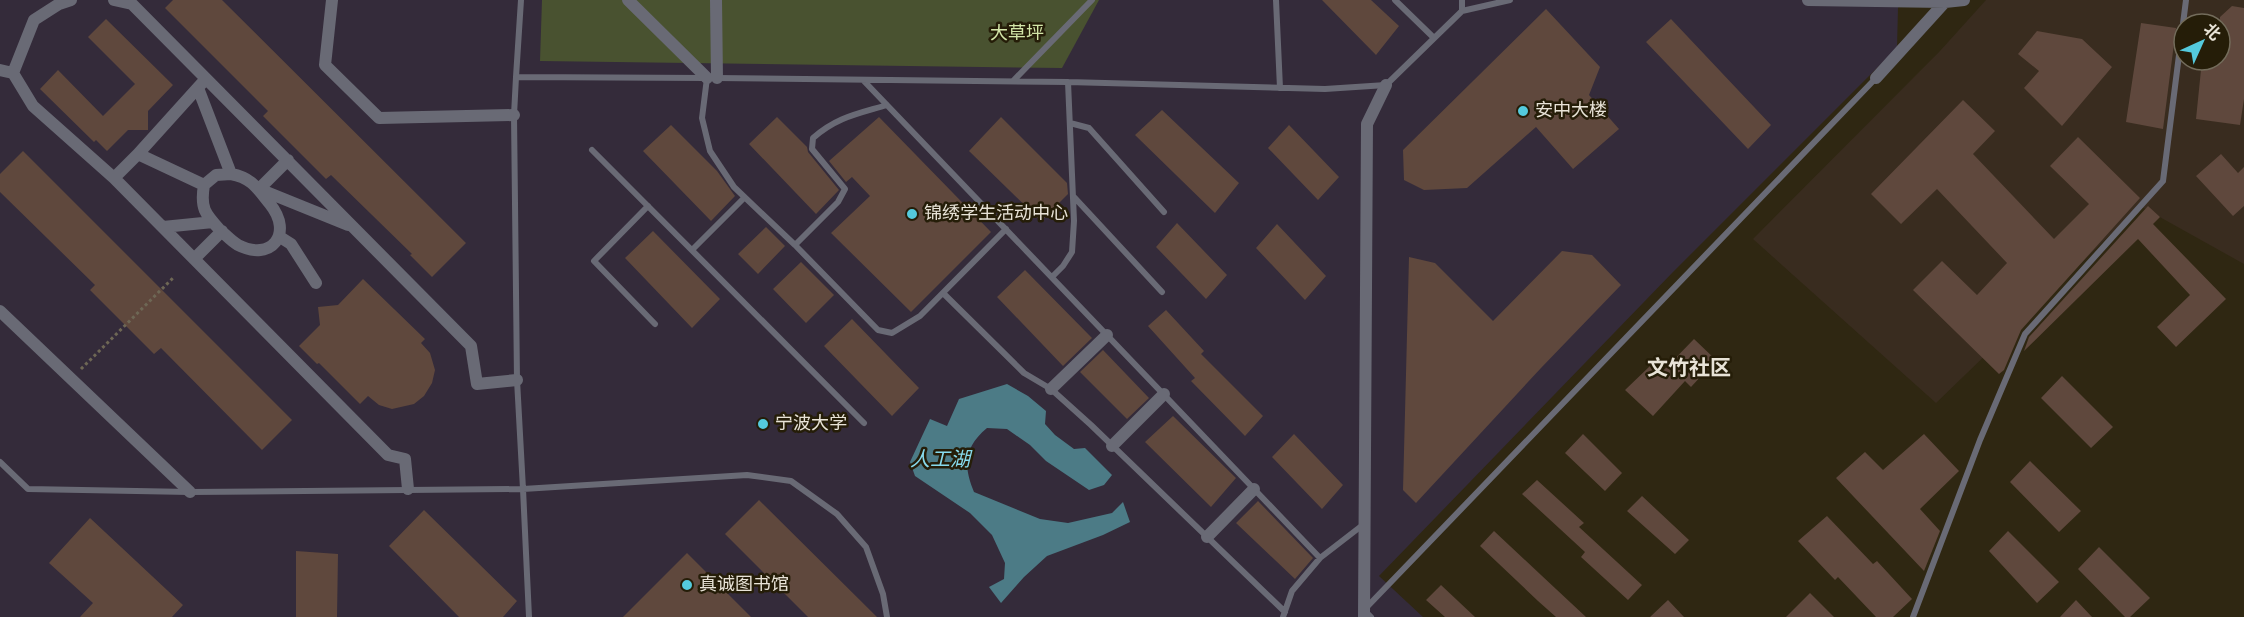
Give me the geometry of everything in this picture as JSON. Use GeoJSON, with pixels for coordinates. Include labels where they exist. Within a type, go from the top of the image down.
{"type":"FeatureCollection","features":[{"type":"Feature","properties":{"kind":"street"},"geometry":{"type":"LineString","coordinates":[[13,73],[34,20],[59,4],[71,0]]}},
{"type":"Feature","properties":{"kind":"street"},"geometry":{"type":"LineString","coordinates":[[114,0],[132,4],[202,83],[288,160],[471,346],[477,384],[517,380]]}},
{"type":"Feature","properties":{"kind":"street"},"geometry":{"type":"LineString","coordinates":[[332,0],[325,65],[379,118],[514,115]]}},
{"type":"Feature","properties":{"kind":"street"},"geometry":{"type":"LineString","coordinates":[[628,0],[712,78]]}},
{"type":"Feature","properties":{"kind":"street"},"geometry":{"type":"LineString","coordinates":[[712,78],[717,0]]}},
{"type":"Feature","properties":{"kind":"street"},"geometry":{"type":"LineString","coordinates":[[1808,0],[1945,2],[1964,0]]}},
{"type":"Feature","properties":{"kind":"street"},"geometry":{"type":"LineString","coordinates":[[1876,78],[1945,2]]}},
{"type":"Feature","properties":{"kind":"street"},"geometry":{"type":"LineString","coordinates":[[0,70],[13,73],[33,106],[114,178],[388,455],[405,459],[408,489]]}},
{"type":"Feature","properties":{"kind":"street"},"geometry":{"type":"LineString","coordinates":[[114,178],[202,83]]}},
{"type":"Feature","properties":{"kind":"street"},"geometry":{"type":"LineString","coordinates":[[202,83],[231,174]]}},
{"type":"Feature","properties":{"kind":"street"},"geometry":{"type":"LineString","coordinates":[[1364,615],[1367,124],[1386,85]]}},
{"type":"Feature","properties":{"kind":"street"},"geometry":{"type":"LineString","coordinates":[[138,154],[204,185]]}},
{"type":"Feature","properties":{"kind":"street"},"geometry":{"type":"LineString","coordinates":[[259,189],[288,160]]}},
{"type":"Feature","properties":{"kind":"street"},"geometry":{"type":"LineString","coordinates":[[231,174],[245,177],[259,189],[273,208],[280,224],[280,237],[265,249],[254,249],[235,244],[206,214],[201,200],[204,185],[216,176],[231,174]]}},
{"type":"Feature","properties":{"kind":"street"},"geometry":{"type":"LineString","coordinates":[[259,189],[352,226]]}},
{"type":"Feature","properties":{"kind":"street"},"geometry":{"type":"LineString","coordinates":[[163,227],[217,226]]}},
{"type":"Feature","properties":{"kind":"street"},"geometry":{"type":"LineString","coordinates":[[194,259],[217,226]]}},
{"type":"Feature","properties":{"kind":"street"},"geometry":{"type":"LineString","coordinates":[[280,237],[291,244],[316,283]]}},
{"type":"Feature","properties":{"kind":"street"},"geometry":{"type":"LineString","coordinates":[[0,310],[190,492]]}},
{"type":"Feature","properties":{"kind":"street"},"geometry":{"type":"LineString","coordinates":[[1052,389],[1107,335]]}},
{"type":"Feature","properties":{"kind":"street"},"geometry":{"type":"LineString","coordinates":[[1112,446],[1164,394]]}},
{"type":"Feature","properties":{"kind":"street"},"geometry":{"type":"LineString","coordinates":[[1207,537],[1254,489]]}},
{"type":"Feature","properties":{"kind":"lane"},"geometry":{"type":"LineString","coordinates":[[521,0],[514,115],[517,380],[529,617]]}},
{"type":"Feature","properties":{"kind":"lane"},"geometry":{"type":"LineString","coordinates":[[1012,81],[1092,0]]}},
{"type":"Feature","properties":{"kind":"lane"},"geometry":{"type":"LineString","coordinates":[[1276,0],[1280,88]]}},
{"type":"Feature","properties":{"kind":"lane"},"geometry":{"type":"LineString","coordinates":[[1395,0],[1434,38]]}},
{"type":"Feature","properties":{"kind":"lane"},"geometry":{"type":"LineString","coordinates":[[1462,0],[1462,11]]}},
{"type":"Feature","properties":{"kind":"lane"},"geometry":{"type":"LineString","coordinates":[[516,77],[1012,81],[1325,89],[1386,85],[1462,11],[1510,0]]}},
{"type":"Feature","properties":{"kind":"lane"},"geometry":{"type":"LineString","coordinates":[[1913,617],[1980,440],[2025,334],[2163,181],[2186,0]]}},
{"type":"Feature","properties":{"kind":"lane"},"geometry":{"type":"LineString","coordinates":[[712,78],[702,118],[710,151],[744,198],[795,245],[878,330],[892,333],[920,316],[1006,229]]}},
{"type":"Feature","properties":{"kind":"lane"},"geometry":{"type":"LineString","coordinates":[[1364,615],[1876,78]]}},
{"type":"Feature","properties":{"kind":"lane"},"geometry":{"type":"LineString","coordinates":[[863,80],[1320,558]]}},
{"type":"Feature","properties":{"kind":"lane"},"geometry":{"type":"LineString","coordinates":[[1052,278],[1064,266],[1072,252],[1074,221],[1068,82]]}},
{"type":"Feature","properties":{"kind":"lane"},"geometry":{"type":"LineString","coordinates":[[795,245],[838,202],[845,189],[812,149],[813,138],[843,118],[887,105]]}},
{"type":"Feature","properties":{"kind":"lane"},"geometry":{"type":"LineString","coordinates":[[1070,123],[1089,128],[1164,212]]}},
{"type":"Feature","properties":{"kind":"lane"},"geometry":{"type":"LineString","coordinates":[[592,150],[864,423]]}},
{"type":"Feature","properties":{"kind":"lane"},"geometry":{"type":"LineString","coordinates":[[1073,197],[1162,292]]}},
{"type":"Feature","properties":{"kind":"lane"},"geometry":{"type":"LineString","coordinates":[[692,250],[744,198]]}},
{"type":"Feature","properties":{"kind":"lane"},"geometry":{"type":"LineString","coordinates":[[648,206],[594,261],[655,324]]}},
{"type":"Feature","properties":{"kind":"lane"},"geometry":{"type":"LineString","coordinates":[[943,293],[1024,373],[1052,389],[1284,614],[1292,591],[1320,558],[1364,523]]}},
{"type":"Feature","properties":{"kind":"lane"},"geometry":{"type":"LineString","coordinates":[[0,462],[28,489],[190,492],[523,489],[747,475],[791,481],[837,514],[866,547],[883,594],[887,617]]}},
{"type":"Feature","properties":{"kind":"path"},"geometry":{"type":"LineString","coordinates":[[71,379],[174,277]]}},
{"type":"Feature","properties":{"kind":"shaded area","name":"宁波大学"},"geometry":{"type":"Polygon","coordinates":[[[0,0],[1902,0],[1898,8],[1897,48],[1673,272],[1379,576],[1423,617],[0,617],[0,0]]]}},
{"type":"Feature","properties":{"kind":"shaded area"},"geometry":{"type":"Polygon","coordinates":[[[1986,0],[2244,0],[2244,264],[2140,206],[1936,403],[1753,239],[1940,51],[1986,0]]]}},
{"type":"Feature","properties":{"kind":"green space","name":"大草坪"},"geometry":{"type":"Polygon","coordinates":[[[542,0],[1099,0],[1062,68],[540,61],[542,0]]]}},
{"type":"Feature","properties":{"kind":"water","name":"人工湖"},"geometry":{"type":"Polygon","coordinates":[[[1007,384],[1028,396],[1046,411],[1045,424],[1055,435],[1074,449],[1085,448],[1112,475],[1104,485],[1089,490],[1046,461],[1030,445],[1007,429],[987,428],[974,442],[968,457],[968,474],[974,492],[1040,519],[1068,523],[1112,513],[1123,502],[1130,522],[1047,556],[1001,603],[989,587],[1004,579],[1005,563],[992,535],[970,513],[915,476],[910,462],[930,419],[947,426],[959,399],[1007,384]]]}},
{"type":"Feature","properties":{"kind":"building"},"geometry":{"type":"Polygon","coordinates":[[[173,0],[222,0],[466,243],[432,277],[410,255],[412,254],[331,175],[326,179],[263,116],[268,111],[165,8],[173,0]]]}},
{"type":"Feature","properties":{"kind":"building"},"geometry":{"type":"Polygon","coordinates":[[[1322,0],[1371,0],[1399,26],[1376,55],[1322,0]]]}},
{"type":"Feature","properties":{"kind":"building"},"geometry":{"type":"Polygon","coordinates":[[[2232,6],[2244,8],[2244,99],[2240,125],[2196,119],[2201,72],[2232,72],[2232,12],[2225,12],[2232,6]]]}},
{"type":"Feature","properties":{"kind":"building","name":"安中大楼"},"geometry":{"type":"Polygon","coordinates":[[[1546,9],[1600,67],[1589,95],[1619,129],[1573,169],[1536,127],[1467,188],[1424,190],[1404,180],[1403,150],[1546,9]]]}},
{"type":"Feature","properties":{"kind":"building"},"geometry":{"type":"Polygon","coordinates":[[[106,19],[173,85],[148,111],[148,130],[128,130],[107,151],[96,140],[94,142],[40,89],[58,70],[103,116],[135,84],[88,37],[106,19]]]}},
{"type":"Feature","properties":{"kind":"building"},"geometry":{"type":"Polygon","coordinates":[[[1671,19],[1771,125],[1748,149],[1646,42],[1671,19]]]}},
{"type":"Feature","properties":{"kind":"building"},"geometry":{"type":"Polygon","coordinates":[[[2141,23],[2172,27],[2172,59],[2163,129],[2126,122],[2141,23]]]}},
{"type":"Feature","properties":{"kind":"building"},"geometry":{"type":"Polygon","coordinates":[[[2037,31],[2082,39],[2112,67],[2062,126],[2024,88],[2039,71],[2018,54],[2037,31]]]}},
{"type":"Feature","properties":{"kind":"building"},"geometry":{"type":"Polygon","coordinates":[[[1963,100],[1995,131],[1973,154],[2054,239],[2089,204],[2050,166],[2078,137],[2140,198],[2021,330],[2004,370],[1999,374],[1913,290],[1942,261],[1977,295],[2007,263],[1937,189],[1901,224],[1871,194],[1963,100]]]}},
{"type":"Feature","properties":{"kind":"building"},"geometry":{"type":"Polygon","coordinates":[[[1162,110],[1239,183],[1215,213],[1135,135],[1162,110]]]}},
{"type":"Feature","properties":{"kind":"building"},"geometry":{"type":"Polygon","coordinates":[[[777,117],[807,147],[808,152],[839,190],[816,214],[749,144],[777,117]]]}},
{"type":"Feature","properties":{"kind":"building","name":"锦绣学生活动中心"},"geometry":{"type":"Polygon","coordinates":[[[879,117],[991,232],[911,312],[831,233],[870,196],[852,177],[846,182],[829,161],[879,117]]]}},
{"type":"Feature","properties":{"kind":"building"},"geometry":{"type":"Polygon","coordinates":[[[1001,117],[1067,183],[1068,194],[1041,221],[969,151],[1001,117]]]}},
{"type":"Feature","properties":{"kind":"building"},"geometry":{"type":"Polygon","coordinates":[[[671,125],[717,171],[735,196],[711,221],[643,151],[671,125]]]}},
{"type":"Feature","properties":{"kind":"building"},"geometry":{"type":"Polygon","coordinates":[[[1289,125],[1339,177],[1318,200],[1268,148],[1289,125]]]}},
{"type":"Feature","properties":{"kind":"building"},"geometry":{"type":"Polygon","coordinates":[[[23,151],[292,420],[262,450],[161,348],[154,354],[90,290],[95,285],[0,192],[0,174],[23,151]]]}},
{"type":"Feature","properties":{"kind":"building"},"geometry":{"type":"Polygon","coordinates":[[[2221,154],[2238,173],[2244,167],[2244,206],[2233,216],[2196,176],[2221,154]]]}},
{"type":"Feature","properties":{"kind":"building"},"geometry":{"type":"Polygon","coordinates":[[[2148,206],[2160,217],[2153,224],[2226,299],[2176,347],[2157,327],[2190,295],[2138,239],[2024,351],[2029,337],[2148,206]]]}},
{"type":"Feature","properties":{"kind":"building"},"geometry":{"type":"Polygon","coordinates":[[[1177,223],[1227,275],[1206,299],[1156,247],[1177,223]]]}},
{"type":"Feature","properties":{"kind":"building"},"geometry":{"type":"Polygon","coordinates":[[[1277,224],[1326,276],[1305,300],[1256,248],[1277,224]]]}},
{"type":"Feature","properties":{"kind":"building"},"geometry":{"type":"Polygon","coordinates":[[[766,227],[785,246],[758,274],[738,254],[766,227]]]}},
{"type":"Feature","properties":{"kind":"building"},"geometry":{"type":"Polygon","coordinates":[[[653,231],[720,299],[692,328],[625,258],[653,231]]]}},
{"type":"Feature","properties":{"kind":"building"},"geometry":{"type":"Polygon","coordinates":[[[1562,251],[1592,255],[1621,285],[1416,503],[1403,490],[1409,257],[1435,263],[1493,321],[1562,251]]]}},
{"type":"Feature","properties":{"kind":"building"},"geometry":{"type":"Polygon","coordinates":[[[801,262],[834,295],[806,323],[773,289],[801,262]]]}},
{"type":"Feature","properties":{"kind":"building"},"geometry":{"type":"Polygon","coordinates":[[[1025,270],[1092,338],[1063,366],[997,297],[1025,270]]]}},
{"type":"Feature","properties":{"kind":"building"},"geometry":{"type":"Polygon","coordinates":[[[363,279],[425,339],[421,343],[430,353],[435,370],[432,383],[424,396],[414,404],[392,409],[379,405],[368,396],[360,404],[299,346],[320,325],[318,307],[338,305],[363,279]]]}},
{"type":"Feature","properties":{"kind":"building"},"geometry":{"type":"Polygon","coordinates":[[[1166,310],[1204,351],[1201,354],[1263,416],[1245,436],[1191,381],[1195,378],[1148,326],[1166,310]]]}},
{"type":"Feature","properties":{"kind":"building"},"geometry":{"type":"Polygon","coordinates":[[[852,319],[919,388],[892,416],[824,346],[852,319]]]}},
{"type":"Feature","properties":{"kind":"building"},"geometry":{"type":"Polygon","coordinates":[[[1694,339],[1716,360],[1691,387],[1685,381],[1653,416],[1625,390],[1650,366],[1659,375],[1694,339]]]}},
{"type":"Feature","properties":{"kind":"building"},"geometry":{"type":"Polygon","coordinates":[[[1103,350],[1149,398],[1127,419],[1080,372],[1103,350]]]}},
{"type":"Feature","properties":{"kind":"building"},"geometry":{"type":"Polygon","coordinates":[[[2062,376],[2113,427],[2091,448],[2041,398],[2062,376]]]}},
{"type":"Feature","properties":{"kind":"building"},"geometry":{"type":"Polygon","coordinates":[[[1173,416],[1236,478],[1211,507],[1145,442],[1173,416]]]}},
{"type":"Feature","properties":{"kind":"building"},"geometry":{"type":"Polygon","coordinates":[[[1294,434],[1343,485],[1322,509],[1272,457],[1294,434]]]}},
{"type":"Feature","properties":{"kind":"building"},"geometry":{"type":"Polygon","coordinates":[[[1583,434],[1622,473],[1605,491],[1565,453],[1583,434]]]}},
{"type":"Feature","properties":{"kind":"building"},"geometry":{"type":"Polygon","coordinates":[[[1924,434],[1959,471],[1920,509],[1940,531],[1924,571],[1836,478],[1865,452],[1883,470],[1924,434]]]}},
{"type":"Feature","properties":{"kind":"building"},"geometry":{"type":"Polygon","coordinates":[[[2030,461],[2081,511],[2059,532],[2010,482],[2030,461]]]}},
{"type":"Feature","properties":{"kind":"building"},"geometry":{"type":"Polygon","coordinates":[[[1537,480],[1584,523],[1579,527],[1642,585],[1628,600],[1581,557],[1585,552],[1522,494],[1537,480]]]}},
{"type":"Feature","properties":{"kind":"building"},"geometry":{"type":"Polygon","coordinates":[[[1642,496],[1689,540],[1675,554],[1627,511],[1642,496]]]}},
{"type":"Feature","properties":{"kind":"building"},"geometry":{"type":"Polygon","coordinates":[[[759,500],[877,617],[808,617],[725,534],[759,500]]]}},
{"type":"Feature","properties":{"kind":"building"},"geometry":{"type":"Polygon","coordinates":[[[1258,501],[1313,558],[1295,579],[1236,523],[1258,501]]]}},
{"type":"Feature","properties":{"kind":"building"},"geometry":{"type":"Polygon","coordinates":[[[424,510],[517,601],[503,617],[459,617],[389,546],[424,510]]]}},
{"type":"Feature","properties":{"kind":"building"},"geometry":{"type":"Polygon","coordinates":[[[1827,516],[1873,564],[1877,561],[1912,599],[1893,617],[1876,617],[1838,577],[1835,580],[1798,541],[1827,516]]]}},
{"type":"Feature","properties":{"kind":"building"},"geometry":{"type":"Polygon","coordinates":[[[90,518],[183,605],[172,617],[80,617],[93,603],[49,563],[90,518]]]}},
{"type":"Feature","properties":{"kind":"building"},"geometry":{"type":"Polygon","coordinates":[[[1494,531],[1586,617],[1556,617],[1538,601],[1480,546],[1494,531]]]}},
{"type":"Feature","properties":{"kind":"building"},"geometry":{"type":"Polygon","coordinates":[[[2008,531],[2059,582],[2037,603],[1989,551],[2008,531]]]}},
{"type":"Feature","properties":{"kind":"building"},"geometry":{"type":"Polygon","coordinates":[[[2099,547],[2150,598],[2130,617],[2125,617],[2078,569],[2099,547]]]}},
{"type":"Feature","properties":{"kind":"building"},"geometry":{"type":"Polygon","coordinates":[[[296,551],[338,554],[337,617],[296,617],[296,551]]]}},
{"type":"Feature","properties":{"kind":"building","name":"真诚图书馆"},"geometry":{"type":"Polygon","coordinates":[[[687,553],[751,617],[623,617],[687,553]]]}},
{"type":"Feature","properties":{"kind":"building"},"geometry":{"type":"Polygon","coordinates":[[[1441,585],[1475,617],[1445,617],[1426,600],[1441,585]]]}},
{"type":"Feature","properties":{"kind":"building"},"geometry":{"type":"Polygon","coordinates":[[[1810,593],[1834,617],[1786,617],[1810,593]]]}},
{"type":"Feature","properties":{"kind":"building"},"geometry":{"type":"Polygon","coordinates":[[[1668,600],[1684,617],[1650,617],[1668,600]]]}},
{"type":"Feature","properties":{"kind":"building"},"geometry":{"type":"Polygon","coordinates":[[[2076,600],[2092,617],[2060,617],[2076,600]]]}},
{"type":"Feature","properties":{"kind":"place","name":"安中大楼"},"geometry":{"type":"Point","coordinates":[1523,111]}},
{"type":"Feature","properties":{"kind":"place","name":"锦绣学生活动中心"},"geometry":{"type":"Point","coordinates":[912,214]}},
{"type":"Feature","properties":{"kind":"place","name":"宁波大学"},"geometry":{"type":"Point","coordinates":[763,424]}},
{"type":"Feature","properties":{"kind":"place","name":"真诚图书馆"},"geometry":{"type":"Point","coordinates":[687,585]}},
{"type":"Feature","properties":{"kind":"district","name":"文竹社区"},"geometry":{"type":"Point","coordinates":[1689,368]}}]}
